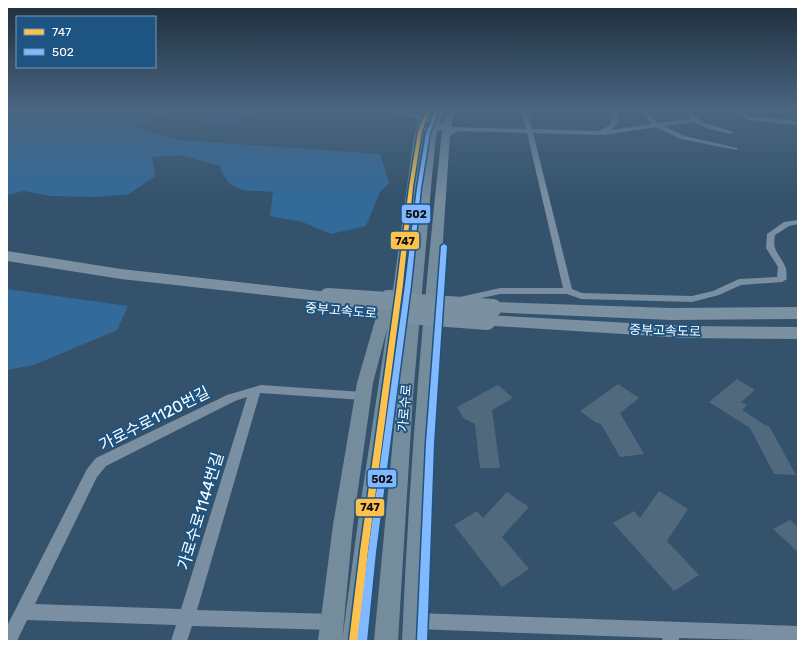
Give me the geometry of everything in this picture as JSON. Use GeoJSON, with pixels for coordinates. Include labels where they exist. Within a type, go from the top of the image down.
{"type":"FeatureCollection","features":[{"type":"Feature","properties":{"kind":"highway","name":"중부고속도로"},"geometry":{"type":"LineString","coordinates":[[7,256],[120,274],[327,303]]}},
{"type":"Feature","properties":{"kind":"highway","name":"중부고속도로"},"geometry":{"type":"LineString","coordinates":[[7,265],[111,283],[327,303],[490,314],[685,332],[798,333]]}},
{"type":"Feature","properties":{"kind":"highway","name":"중부고속도로"},"geometry":{"type":"LineString","coordinates":[[490,314],[798,313]]}},
{"type":"Feature","properties":{"kind":"main road","name":"가로수로"},"geometry":{"type":"LineString","coordinates":[[354,641],[361,570],[412,174],[429,139]]}},
{"type":"Feature","properties":{"kind":"main road","name":"가로수로"},"geometry":{"type":"LineString","coordinates":[[386,641],[405,396],[427,176],[434,139]]}},
{"type":"Feature","properties":{"kind":"main road","name":"가로수로"},"geometry":{"type":"LineString","coordinates":[[414,641],[415,573],[431,302],[436,139]]}},
{"type":"Feature","properties":{"kind":"main road"},"geometry":{"type":"LineString","coordinates":[[330,641],[343,525],[365,383],[392,285],[403,252]]}},
{"type":"Feature","properties":{"kind":"street"},"geometry":{"type":"LineString","coordinates":[[532,139],[568,291]]}},
{"type":"Feature","properties":{"kind":"street"},"geometry":{"type":"LineString","coordinates":[[693,139],[735,149]]}},
{"type":"Feature","properties":{"kind":"street"},"geometry":{"type":"LineString","coordinates":[[431,302],[479,297],[500,291],[568,291],[581,296],[692,299],[716,293],[739,282],[782,279],[782,267],[771,254],[768,243],[771,234],[787,224],[798,222]]}},
{"type":"Feature","properties":{"kind":"street","name":"가로수로1120번길"},"geometry":{"type":"LineString","coordinates":[[8,641],[92,473],[101,462],[231,398],[255,390],[261,389],[363,396]]}},
{"type":"Feature","properties":{"kind":"street","name":"가로수로1144번길"},"geometry":{"type":"LineString","coordinates":[[179,641],[255,390]]}},
{"type":"Feature","properties":{"kind":"street"},"geometry":{"type":"LineString","coordinates":[[23,612],[332,622]]}},
{"type":"Feature","properties":{"kind":"street"},"geometry":{"type":"LineString","coordinates":[[414,621],[670,635],[798,634]]}},
{"type":"Feature","properties":{"kind":"shaded area"},"geometry":{"type":"Polygon","coordinates":[[[7,139],[175,139],[380,154],[389,183],[380,192],[366,226],[331,234],[302,222],[270,216],[273,192],[248,191],[240,189],[229,182],[220,166],[180,155],[152,157],[155,176],[129,194],[96,197],[51,196],[24,191],[7,195],[7,139]]]}},
{"type":"Feature","properties":{"kind":"shaded area"},"geometry":{"type":"Polygon","coordinates":[[[7,289],[128,306],[117,330],[34,365],[7,370],[7,289]]]}},
{"type":"Feature","properties":{"kind":"building"},"geometry":{"type":"Polygon","coordinates":[[[737,379],[755,390],[741,402],[747,405],[742,410],[769,426],[796,475],[774,474],[750,428],[709,402],[737,379]]]}},
{"type":"Feature","properties":{"kind":"building"},"geometry":{"type":"Polygon","coordinates":[[[618,384],[639,398],[620,413],[644,454],[620,457],[601,424],[595,422],[580,411],[618,384]]]}},
{"type":"Feature","properties":{"kind":"building"},"geometry":{"type":"Polygon","coordinates":[[[498,385],[513,398],[492,410],[500,468],[480,468],[475,424],[463,418],[457,407],[498,385]]]}},
{"type":"Feature","properties":{"kind":"building"},"geometry":{"type":"Polygon","coordinates":[[[659,491],[688,509],[667,541],[699,575],[674,591],[613,523],[634,511],[640,518],[659,491]]]}},
{"type":"Feature","properties":{"kind":"building"},"geometry":{"type":"Polygon","coordinates":[[[507,492],[529,507],[502,537],[529,569],[502,587],[454,525],[477,511],[483,518],[507,492]]]}},
{"type":"Feature","properties":{"kind":"building"},"geometry":{"type":"Polygon","coordinates":[[[790,520],[798,527],[798,552],[773,529],[790,520]]]}},
{"type":"Feature","properties":{"kind":"transit line","name":"747"},"geometry":{"type":"LineString","coordinates":[[354,641],[364,551],[400,284],[411,187],[419,139]]}},
{"type":"Feature","properties":{"kind":"transit line","name":"502"},"geometry":{"type":"LineString","coordinates":[[362,641],[419,188],[427,139]]}},
{"type":"Feature","properties":{"kind":"transit line","name":"502"},"geometry":{"type":"LineString","coordinates":[[422,641],[430,443],[444,246]]}}]}
